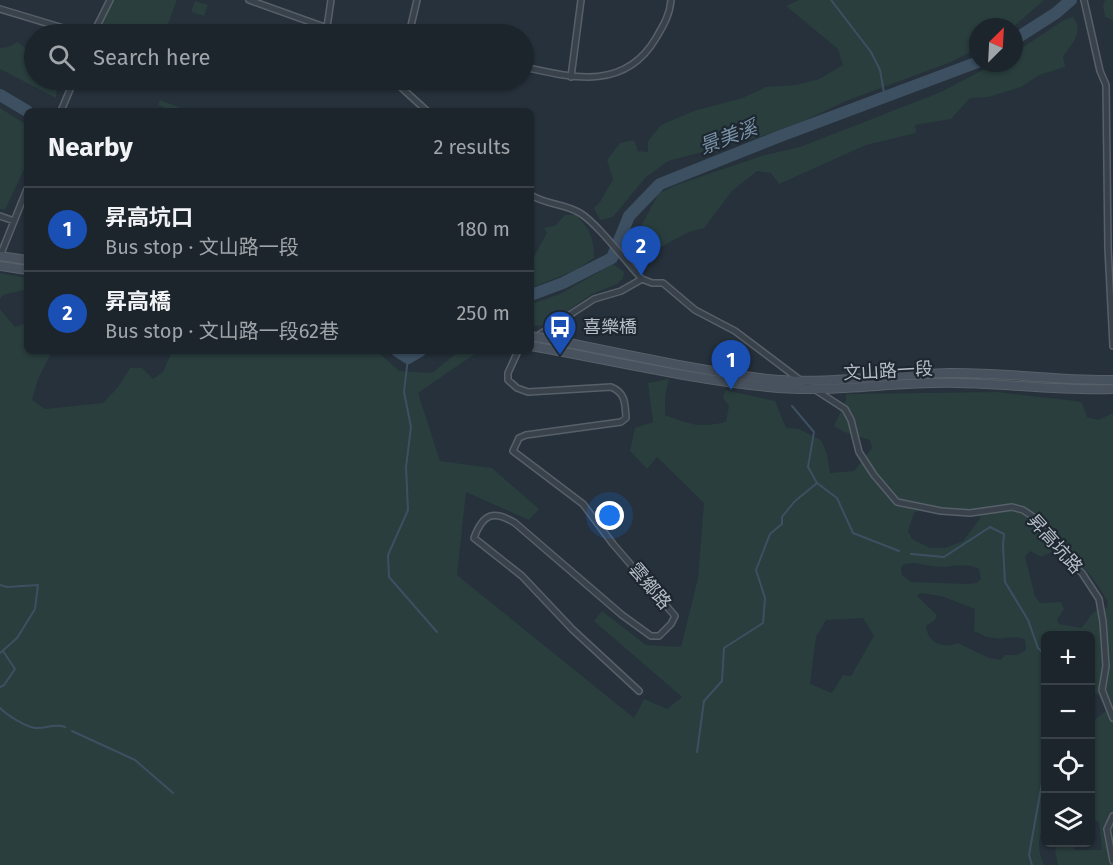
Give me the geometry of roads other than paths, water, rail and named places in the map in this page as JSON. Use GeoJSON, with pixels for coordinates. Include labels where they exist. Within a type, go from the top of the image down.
{"type":"FeatureCollection","features":[{"type":"Feature","properties":{"kind":"main road"},"geometry":{"type":"LineString","coordinates":[[0,256],[24,260]]}},
{"type":"Feature","properties":{"kind":"main road"},"geometry":{"type":"LineString","coordinates":[[0,266],[24,270]]}},
{"type":"Feature","properties":{"kind":"main road"},"geometry":{"type":"LineString","coordinates":[[534,339],[668,367]]}},
{"type":"Feature","properties":{"kind":"main road"},"geometry":{"type":"LineString","coordinates":[[534,346],[668,367]]}},
{"type":"Feature","properties":{"kind":"main road","name":"文山路一段"},"geometry":{"type":"LineString","coordinates":[[668,367],[770,379],[800,380],[957,372],[1113,380]]}},
{"type":"Feature","properties":{"kind":"main road","name":"文山路一段"},"geometry":{"type":"LineString","coordinates":[[668,367],[769,387],[818,390],[900,384],[959,383],[1084,390],[1113,389]]}},
{"type":"Feature","properties":{"kind":"street"},"geometry":{"type":"LineString","coordinates":[[98,24],[110,0]]}},
{"type":"Feature","properties":{"kind":"street"},"geometry":{"type":"LineString","coordinates":[[249,0],[318,24]]}},
{"type":"Feature","properties":{"kind":"street"},"geometry":{"type":"LineString","coordinates":[[327,24],[331,0]]}},
{"type":"Feature","properties":{"kind":"street"},"geometry":{"type":"LineString","coordinates":[[411,24],[417,0]]}},
{"type":"Feature","properties":{"kind":"street"},"geometry":{"type":"LineString","coordinates":[[571,77],[581,0]]}},
{"type":"Feature","properties":{"kind":"street"},"geometry":{"type":"LineString","coordinates":[[534,69],[571,77],[599,77],[621,72],[639,59],[652,45],[665,23],[670,0]]}},
{"type":"Feature","properties":{"kind":"street"},"geometry":{"type":"LineString","coordinates":[[1084,0],[1100,71],[1106,85],[1111,224],[1108,248],[1113,346]]}},
{"type":"Feature","properties":{"kind":"street"},"geometry":{"type":"LineString","coordinates":[[0,9],[50,24]]}},
{"type":"Feature","properties":{"kind":"street"},"geometry":{"type":"LineString","coordinates":[[62,108],[70,90]]}},
{"type":"Feature","properties":{"kind":"street"},"geometry":{"type":"LineString","coordinates":[[404,90],[424,108]]}},
{"type":"Feature","properties":{"kind":"street"},"geometry":{"type":"LineString","coordinates":[[0,256],[24,196]]}},
{"type":"Feature","properties":{"kind":"street"},"geometry":{"type":"LineString","coordinates":[[534,197],[543,202],[557,204],[580,213],[590,221],[640,277],[621,291],[594,299],[534,336]]}},
{"type":"Feature","properties":{"kind":"street"},"geometry":{"type":"LineString","coordinates":[[0,216],[14,221]]}},
{"type":"Feature","properties":{"kind":"street","name":"昇高坑路"},"geometry":{"type":"LineString","coordinates":[[640,277],[652,283],[663,284],[694,310],[735,332],[848,413],[859,452],[874,475],[897,502],[941,511],[970,513],[1012,507],[1029,514],[1045,528],[1062,553],[1082,573],[1098,599],[1103,622],[1106,666],[1102,690],[1113,718]]}},
{"type":"Feature","properties":{"kind":"street","name":"雲鄉路"},"geometry":{"type":"LineString","coordinates":[[517,354],[508,373],[508,380],[517,388],[528,392],[611,387],[619,390],[625,399],[626,418],[621,422],[526,435],[519,438],[513,451],[583,504],[613,544],[675,616],[671,624],[659,636],[651,636],[622,615],[515,523],[501,515],[495,515],[481,523],[474,538],[522,576],[572,629],[639,691]]}},
{"type":"Feature","properties":{"kind":"street"},"geometry":{"type":"LineString","coordinates":[[1113,816],[1107,829],[1113,861]]}},
{"type":"Feature","properties":{"kind":"waterway"},"geometry":{"type":"LineString","coordinates":[[831,0],[871,52],[880,70],[885,98]]}},
{"type":"Feature","properties":{"kind":"waterway","name":"景美溪"},"geometry":{"type":"LineString","coordinates":[[1023,34],[1056,13],[1071,0]]}},
{"type":"Feature","properties":{"kind":"waterway","name":"景美溪"},"geometry":{"type":"LineString","coordinates":[[534,294],[563,283],[612,258],[629,216],[660,184],[969,65]]}},
{"type":"Feature","properties":{"kind":"waterway","name":"景美溪"},"geometry":{"type":"LineString","coordinates":[[0,95],[24,109]]}},
{"type":"Feature","properties":{"kind":"waterway","name":"景美溪"},"geometry":{"type":"LineString","coordinates":[[402,354],[408,358],[415,354]]}},
{"type":"Feature","properties":{"kind":"waterway"},"geometry":{"type":"LineString","coordinates":[[408,358],[404,392],[411,427],[406,467],[408,510],[388,555],[389,577],[437,632]]}},
{"type":"Feature","properties":{"kind":"waterway"},"geometry":{"type":"LineString","coordinates":[[792,406],[814,432],[808,467],[817,483],[837,498],[853,533],[899,551]]}},
{"type":"Feature","properties":{"kind":"waterway"},"geometry":{"type":"LineString","coordinates":[[697,752],[704,701],[722,681],[724,648],[763,623],[765,598],[756,570],[770,534],[782,524],[782,517],[794,502],[817,483]]}},
{"type":"Feature","properties":{"kind":"waterway"},"geometry":{"type":"LineString","coordinates":[[911,554],[944,557],[990,527],[1004,534],[1005,582],[1028,620],[1041,651]]}},
{"type":"Feature","properties":{"kind":"waterway"},"geometry":{"type":"LineString","coordinates":[[0,585],[7,587],[38,585],[35,609],[17,638],[0,653]]}},
{"type":"Feature","properties":{"kind":"waterway"},"geometry":{"type":"LineString","coordinates":[[0,687],[15,669],[3,651]]}},
{"type":"Feature","properties":{"kind":"waterway"},"geometry":{"type":"LineString","coordinates":[[0,708],[16,720],[31,727],[65,727]]}},
{"type":"Feature","properties":{"kind":"waterway"},"geometry":{"type":"LineString","coordinates":[[72,731],[135,760],[173,793]]}},
{"type":"Feature","properties":{"kind":"waterway"},"geometry":{"type":"LineString","coordinates":[[1032,865],[1029,855],[1041,789]]}},
{"type":"Feature","properties":{"kind":"place","name":"昇高橋"},"geometry":{"type":"Point","coordinates":[641,276]}},
{"type":"Feature","properties":{"kind":"place","name":"喜樂橋"},"geometry":{"type":"Point","coordinates":[560,356]}},
{"type":"Feature","properties":{"kind":"place","name":"昇高坑口"},"geometry":{"type":"Point","coordinates":[731,390]}}]}
